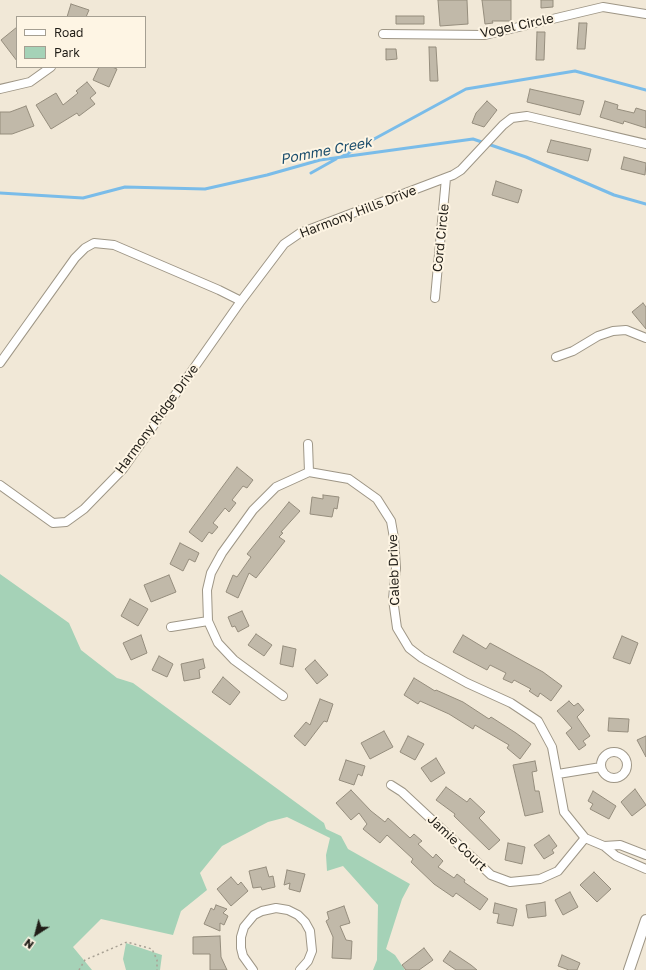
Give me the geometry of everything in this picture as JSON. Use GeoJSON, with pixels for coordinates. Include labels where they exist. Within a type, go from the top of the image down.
{"type":"FeatureCollection","features":[{"type":"Feature","properties":{"kind":"street","name":"Vogel Circle"},"geometry":{"type":"LineString","coordinates":[[383,34],[485,34],[603,4],[646,14]]}},
{"type":"Feature","properties":{"kind":"street"},"geometry":{"type":"LineString","coordinates":[[0,89],[30,82],[50,68]]}},
{"type":"Feature","properties":{"kind":"street","name":"Harmony Hills Drive"},"geometry":{"type":"LineString","coordinates":[[241,301],[284,244],[300,233],[446,178],[461,170],[494,134],[512,118],[527,116],[646,144]]}},
{"type":"Feature","properties":{"kind":"street","name":"Cord Circle"},"geometry":{"type":"LineString","coordinates":[[435,298],[446,178]]}},
{"type":"Feature","properties":{"kind":"street"},"geometry":{"type":"LineString","coordinates":[[0,363],[74,258],[85,248],[94,243],[114,245],[241,301]]}},
{"type":"Feature","properties":{"kind":"street","name":"Harmony Ridge Drive"},"geometry":{"type":"LineString","coordinates":[[0,485],[53,523],[66,522],[84,509],[122,469],[241,301]]}},
{"type":"Feature","properties":{"kind":"street"},"geometry":{"type":"LineString","coordinates":[[556,357],[573,351],[598,336],[613,331],[626,330],[646,338]]}},
{"type":"Feature","properties":{"kind":"street"},"geometry":{"type":"LineString","coordinates":[[283,696],[234,660],[218,643],[208,621],[206,590],[210,573],[222,553],[253,510],[276,487],[309,472],[308,444]]}},
{"type":"Feature","properties":{"kind":"street","name":"Caleb Drive"},"geometry":{"type":"LineString","coordinates":[[309,472],[349,479],[377,499],[391,521],[396,568],[393,599],[396,621],[397,628],[409,648],[422,658],[467,683],[511,704],[538,721],[552,747],[564,812],[585,838],[604,846],[616,856],[646,869]]}},
{"type":"Feature","properties":{"kind":"street"},"geometry":{"type":"LineString","coordinates":[[171,627],[208,621]]}},
{"type":"Feature","properties":{"kind":"street"},"geometry":{"type":"LineString","coordinates":[[558,774],[601,767]]}},
{"type":"Feature","properties":{"kind":"street","name":"Jamie Court"},"geometry":{"type":"LineString","coordinates":[[392,785],[402,792],[491,875],[510,882],[540,879],[558,872],[585,838]]}},
{"type":"Feature","properties":{"kind":"street","name":"Caleb Drive"},"geometry":{"type":"LineString","coordinates":[[604,846],[620,845],[646,854]]}},
{"type":"Feature","properties":{"kind":"street"},"geometry":{"type":"LineString","coordinates":[[253,970],[243,956],[241,948],[241,937],[244,927],[254,915],[262,911],[276,908],[288,910],[298,915],[305,922],[310,932],[312,951],[308,961],[300,970]]}},
{"type":"Feature","properties":{"kind":"street"},"geometry":{"type":"LineString","coordinates":[[629,970],[646,920]]}},
{"type":"Feature","properties":{"kind":"path"},"geometry":{"type":"LineString","coordinates":[[79,970],[85,960],[127,942],[152,949],[157,960],[157,970]]}},
{"type":"Feature","properties":{"kind":"green space"},"geometry":{"type":"Polygon","coordinates":[[[0,574],[69,623],[81,650],[117,678],[133,683],[324,823],[326,829],[341,836],[348,849],[410,884],[402,899],[386,949],[395,955],[405,970],[373,970],[377,960],[378,905],[343,866],[327,871],[326,855],[330,838],[287,817],[268,822],[222,846],[200,873],[207,890],[181,911],[173,935],[101,919],[73,947],[92,970],[0,970],[0,574]]]}},
{"type":"Feature","properties":{"kind":"green space"},"geometry":{"type":"Polygon","coordinates":[[[126,943],[162,955],[160,970],[126,970],[123,959],[126,943]]]}},
{"type":"Feature","properties":{"kind":"building"},"geometry":{"type":"Polygon","coordinates":[[[438,0],[467,0],[468,24],[440,26],[438,0]]]}},
{"type":"Feature","properties":{"kind":"building"},"geometry":{"type":"Polygon","coordinates":[[[482,0],[511,0],[511,21],[492,21],[493,23],[485,24],[482,0]]]}},
{"type":"Feature","properties":{"kind":"building"},"geometry":{"type":"Polygon","coordinates":[[[541,0],[553,0],[553,7],[541,8],[541,0]]]}},
{"type":"Feature","properties":{"kind":"building"},"geometry":{"type":"Polygon","coordinates":[[[71,4],[89,10],[86,16],[67,16],[71,4]]]}},
{"type":"Feature","properties":{"kind":"building"},"geometry":{"type":"Polygon","coordinates":[[[396,16],[424,16],[424,24],[396,24],[396,16]]]}},
{"type":"Feature","properties":{"kind":"building"},"geometry":{"type":"Polygon","coordinates":[[[579,23],[587,23],[585,49],[577,49],[579,23]]]}},
{"type":"Feature","properties":{"kind":"building"},"geometry":{"type":"Polygon","coordinates":[[[16,28],[16,60],[1,40],[16,28]]]}},
{"type":"Feature","properties":{"kind":"building"},"geometry":{"type":"Polygon","coordinates":[[[537,32],[545,32],[544,60],[536,60],[537,32]]]}},
{"type":"Feature","properties":{"kind":"building"},"geometry":{"type":"Polygon","coordinates":[[[429,47],[436,47],[438,81],[430,81],[429,47]]]}},
{"type":"Feature","properties":{"kind":"building"},"geometry":{"type":"Polygon","coordinates":[[[386,49],[396,49],[397,59],[386,60],[386,49]]]}},
{"type":"Feature","properties":{"kind":"building"},"geometry":{"type":"Polygon","coordinates":[[[99,68],[117,69],[109,87],[93,80],[99,68]]]}},
{"type":"Feature","properties":{"kind":"building"},"geometry":{"type":"Polygon","coordinates":[[[87,82],[96,93],[90,98],[95,104],[79,116],[77,113],[51,129],[36,105],[56,93],[63,105],[78,93],[76,91],[87,82]]]}},
{"type":"Feature","properties":{"kind":"building"},"geometry":{"type":"Polygon","coordinates":[[[530,89],[584,101],[580,115],[527,102],[530,89]]]}},
{"type":"Feature","properties":{"kind":"building"},"geometry":{"type":"Polygon","coordinates":[[[487,101],[497,110],[484,127],[472,123],[476,113],[487,101]]]}},
{"type":"Feature","properties":{"kind":"building"},"geometry":{"type":"Polygon","coordinates":[[[605,101],[618,105],[617,109],[634,113],[636,108],[646,111],[646,128],[624,121],[623,124],[600,117],[605,101]]]}},
{"type":"Feature","properties":{"kind":"building"},"geometry":{"type":"Polygon","coordinates":[[[26,106],[34,126],[12,134],[0,134],[0,112],[10,112],[26,106]]]}},
{"type":"Feature","properties":{"kind":"building"},"geometry":{"type":"Polygon","coordinates":[[[551,140],[591,149],[588,161],[547,152],[551,140]]]}},
{"type":"Feature","properties":{"kind":"building"},"geometry":{"type":"Polygon","coordinates":[[[624,157],[646,163],[645,175],[621,169],[624,157]]]}},
{"type":"Feature","properties":{"kind":"building"},"geometry":{"type":"Polygon","coordinates":[[[496,181],[522,190],[518,203],[492,195],[496,181]]]}},
{"type":"Feature","properties":{"kind":"building"},"geometry":{"type":"Polygon","coordinates":[[[643,303],[646,307],[646,329],[632,312],[643,303]]]}},
{"type":"Feature","properties":{"kind":"building"},"geometry":{"type":"Polygon","coordinates":[[[237,467],[253,480],[247,488],[243,486],[232,500],[236,503],[229,512],[225,508],[213,523],[218,527],[212,534],[209,532],[202,542],[189,532],[237,467]]]}},
{"type":"Feature","properties":{"kind":"building"},"geometry":{"type":"Polygon","coordinates":[[[323,495],[339,497],[337,509],[334,508],[332,517],[310,514],[312,497],[323,499],[323,495]]]}},
{"type":"Feature","properties":{"kind":"building"},"geometry":{"type":"Polygon","coordinates":[[[289,502],[300,511],[281,532],[283,533],[279,537],[285,541],[256,578],[249,573],[238,598],[226,592],[233,575],[237,577],[251,557],[247,554],[289,502]]]}},
{"type":"Feature","properties":{"kind":"building"},"geometry":{"type":"Polygon","coordinates":[[[180,543],[199,553],[195,562],[189,559],[183,571],[170,564],[180,543]]]}},
{"type":"Feature","properties":{"kind":"building"},"geometry":{"type":"Polygon","coordinates":[[[169,575],[176,592],[151,602],[144,585],[169,575]]]}},
{"type":"Feature","properties":{"kind":"building"},"geometry":{"type":"Polygon","coordinates":[[[130,599],[148,609],[138,626],[121,616],[130,599]]]}},
{"type":"Feature","properties":{"kind":"building"},"geometry":{"type":"Polygon","coordinates":[[[242,611],[249,626],[238,632],[235,626],[232,627],[228,617],[242,611]]]}},
{"type":"Feature","properties":{"kind":"building"},"geometry":{"type":"Polygon","coordinates":[[[256,634],[272,645],[264,656],[248,645],[256,634]]]}},
{"type":"Feature","properties":{"kind":"building"},"geometry":{"type":"Polygon","coordinates":[[[141,635],[147,653],[131,660],[123,643],[141,635]]]}},
{"type":"Feature","properties":{"kind":"building"},"geometry":{"type":"Polygon","coordinates":[[[463,635],[486,649],[490,643],[543,672],[562,686],[551,701],[540,693],[538,697],[529,691],[531,689],[514,680],[512,683],[503,679],[506,673],[490,665],[487,670],[453,652],[463,635]]]}},
{"type":"Feature","properties":{"kind":"building"},"geometry":{"type":"Polygon","coordinates":[[[622,636],[638,643],[630,664],[613,658],[622,636]]]}},
{"type":"Feature","properties":{"kind":"building"},"geometry":{"type":"Polygon","coordinates":[[[283,646],[296,649],[293,667],[280,664],[283,646]]]}},
{"type":"Feature","properties":{"kind":"building"},"geometry":{"type":"Polygon","coordinates":[[[159,656],[173,664],[167,677],[152,670],[159,656]]]}},
{"type":"Feature","properties":{"kind":"building"},"geometry":{"type":"Polygon","coordinates":[[[203,659],[205,668],[199,670],[200,678],[184,681],[181,664],[203,659]]]}},
{"type":"Feature","properties":{"kind":"building"},"geometry":{"type":"Polygon","coordinates":[[[315,660],[328,675],[317,684],[305,669],[315,660]]]}},
{"type":"Feature","properties":{"kind":"building"},"geometry":{"type":"Polygon","coordinates":[[[223,677],[240,692],[230,705],[212,692],[223,677]]]}},
{"type":"Feature","properties":{"kind":"building"},"geometry":{"type":"Polygon","coordinates":[[[414,678],[435,691],[436,690],[463,702],[489,719],[491,717],[531,744],[520,759],[507,748],[509,745],[475,725],[473,729],[449,714],[420,701],[418,704],[404,695],[414,678]]]}},
{"type":"Feature","properties":{"kind":"building"},"geometry":{"type":"Polygon","coordinates":[[[320,699],[333,704],[327,722],[324,721],[305,746],[294,736],[306,722],[310,725],[320,699]]]}},
{"type":"Feature","properties":{"kind":"building"},"geometry":{"type":"Polygon","coordinates":[[[569,701],[574,706],[578,703],[584,710],[577,717],[590,736],[583,741],[586,745],[579,750],[566,733],[572,728],[557,711],[569,701]]]}},
{"type":"Feature","properties":{"kind":"building"},"geometry":{"type":"Polygon","coordinates":[[[609,718],[629,719],[628,732],[608,731],[609,718]]]}},
{"type":"Feature","properties":{"kind":"building"},"geometry":{"type":"Polygon","coordinates":[[[384,731],[393,747],[370,759],[361,743],[384,731]]]}},
{"type":"Feature","properties":{"kind":"building"},"geometry":{"type":"Polygon","coordinates":[[[408,736],[424,744],[415,760],[400,752],[408,736]]]}},
{"type":"Feature","properties":{"kind":"building"},"geometry":{"type":"Polygon","coordinates":[[[646,736],[646,757],[637,740],[646,736]]]}},
{"type":"Feature","properties":{"kind":"building"},"geometry":{"type":"Polygon","coordinates":[[[436,758],[445,773],[431,782],[421,768],[436,758]]]}},
{"type":"Feature","properties":{"kind":"building"},"geometry":{"type":"Polygon","coordinates":[[[346,760],[365,766],[362,776],[358,774],[354,785],[339,780],[346,760]]]}},
{"type":"Feature","properties":{"kind":"building"},"geometry":{"type":"Polygon","coordinates":[[[535,761],[537,771],[532,772],[535,791],[539,791],[543,812],[525,816],[513,765],[535,761]]]}},
{"type":"Feature","properties":{"kind":"building"},"geometry":{"type":"Polygon","coordinates":[[[446,787],[467,802],[470,798],[485,812],[479,818],[500,840],[489,850],[454,816],[455,814],[436,800],[446,787]]]}},
{"type":"Feature","properties":{"kind":"building"},"geometry":{"type":"Polygon","coordinates":[[[635,789],[646,805],[632,816],[621,802],[635,789]]]}},
{"type":"Feature","properties":{"kind":"building"},"geometry":{"type":"Polygon","coordinates":[[[351,790],[371,811],[385,822],[388,818],[410,838],[414,834],[422,841],[418,844],[433,858],[436,854],[443,861],[438,867],[454,878],[457,874],[465,880],[464,882],[488,899],[480,910],[456,893],[453,897],[434,884],[411,862],[413,859],[387,835],[380,843],[363,829],[367,824],[359,813],[351,820],[336,803],[351,790]]]}},
{"type":"Feature","properties":{"kind":"building"},"geometry":{"type":"Polygon","coordinates":[[[593,791],[616,806],[609,819],[590,809],[593,804],[588,801],[593,791]]]}},
{"type":"Feature","properties":{"kind":"building"},"geometry":{"type":"Polygon","coordinates":[[[549,835],[557,846],[552,850],[554,853],[544,859],[534,845],[549,835]]]}},
{"type":"Feature","properties":{"kind":"building"},"geometry":{"type":"Polygon","coordinates":[[[508,843],[525,847],[522,864],[505,860],[508,843]]]}},
{"type":"Feature","properties":{"kind":"building"},"geometry":{"type":"Polygon","coordinates":[[[266,867],[269,877],[273,876],[275,887],[262,890],[261,887],[253,888],[249,871],[266,867]]]}},
{"type":"Feature","properties":{"kind":"building"},"geometry":{"type":"Polygon","coordinates":[[[287,870],[305,874],[300,892],[289,889],[290,883],[284,885],[287,870]]]}},
{"type":"Feature","properties":{"kind":"building"},"geometry":{"type":"Polygon","coordinates":[[[594,872],[611,889],[597,902],[580,885],[594,872]]]}},
{"type":"Feature","properties":{"kind":"building"},"geometry":{"type":"Polygon","coordinates":[[[231,877],[238,885],[241,882],[248,891],[231,906],[217,889],[231,877]]]}},
{"type":"Feature","properties":{"kind":"building"},"geometry":{"type":"Polygon","coordinates":[[[570,892],[578,907],[563,915],[555,900],[570,892]]]}},
{"type":"Feature","properties":{"kind":"building"},"geometry":{"type":"Polygon","coordinates":[[[545,902],[546,916],[528,918],[526,905],[545,902]]]}},
{"type":"Feature","properties":{"kind":"building"},"geometry":{"type":"Polygon","coordinates":[[[495,903],[517,909],[513,926],[497,923],[499,914],[493,913],[495,903]]]}},
{"type":"Feature","properties":{"kind":"building"},"geometry":{"type":"Polygon","coordinates":[[[216,905],[227,909],[223,913],[228,916],[224,925],[220,923],[220,931],[204,924],[211,908],[214,910],[216,905]]]}},
{"type":"Feature","properties":{"kind":"building"},"geometry":{"type":"Polygon","coordinates":[[[344,906],[350,923],[340,926],[346,940],[352,941],[351,959],[332,958],[333,937],[326,921],[329,919],[327,912],[344,906]]]}},
{"type":"Feature","properties":{"kind":"building"},"geometry":{"type":"Polygon","coordinates":[[[220,936],[221,957],[227,970],[210,970],[210,954],[193,954],[193,937],[220,936]]]}},
{"type":"Feature","properties":{"kind":"building"},"geometry":{"type":"Polygon","coordinates":[[[424,948],[433,960],[419,970],[406,970],[402,965],[424,948]]]}},
{"type":"Feature","properties":{"kind":"building"},"geometry":{"type":"Polygon","coordinates":[[[450,951],[477,970],[456,970],[443,961],[450,951]]]}},
{"type":"Feature","properties":{"kind":"building"},"geometry":{"type":"Polygon","coordinates":[[[562,955],[580,963],[577,970],[569,970],[558,966],[562,955]]]}},
{"type":"Feature","properties":{"kind":"waterway"},"geometry":{"type":"LineString","coordinates":[[341,157],[466,89],[575,71],[646,90]]}},
{"type":"Feature","properties":{"kind":"waterway","name":"Pomme Creek"},"geometry":{"type":"LineString","coordinates":[[0,193],[83,198],[125,187],[205,189],[267,175],[320,160],[473,139],[526,157],[614,195],[646,204]]}},
{"type":"Feature","properties":{"kind":"waterway"},"geometry":{"type":"LineString","coordinates":[[311,173],[336,159]]}}]}
